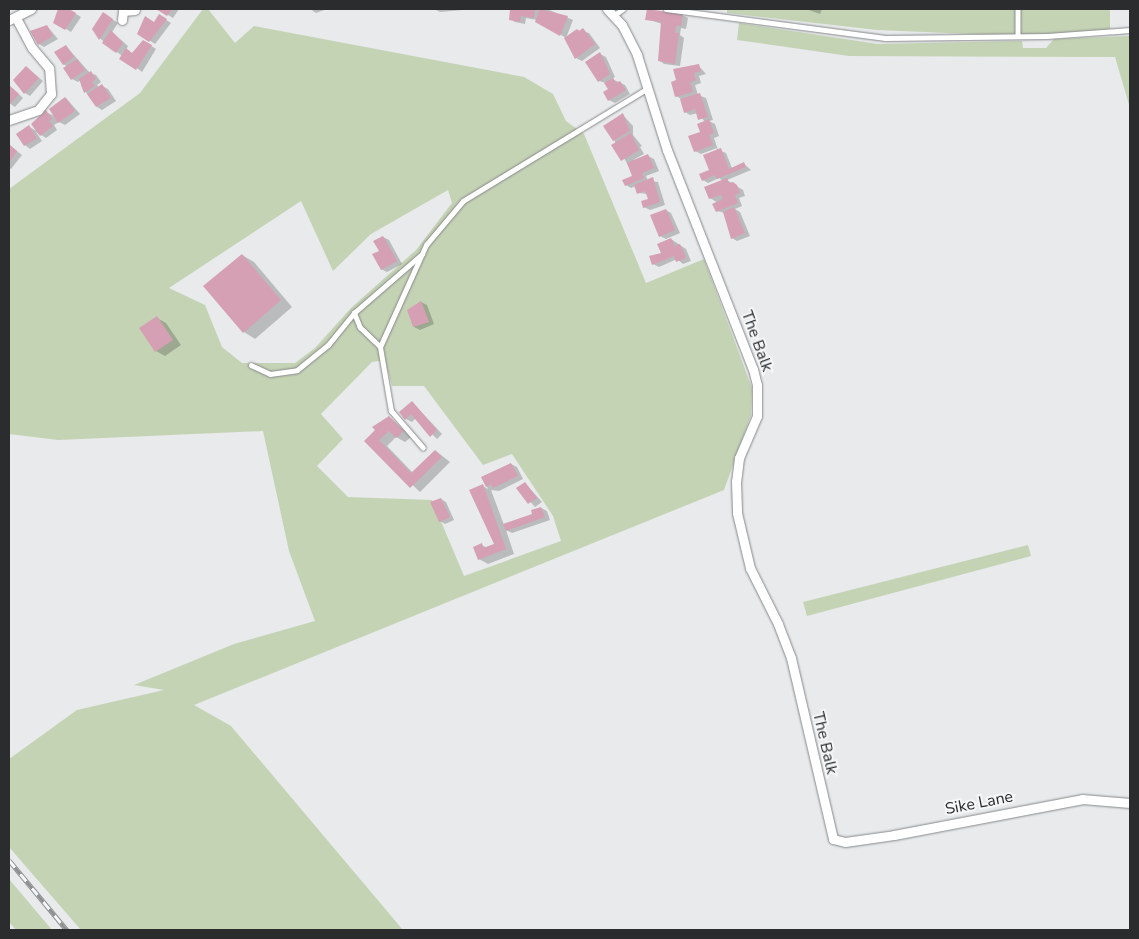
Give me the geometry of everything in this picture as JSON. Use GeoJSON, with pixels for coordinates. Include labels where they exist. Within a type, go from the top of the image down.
{"type":"FeatureCollection","features":[{"type":"Feature","properties":{"kind":"street"},"geometry":{"type":"LineString","coordinates":[[9,120],[38,110],[51,94],[49,68],[32,48],[12,19],[31,9]]}},
{"type":"Feature","properties":{"kind":"street"},"geometry":{"type":"LineString","coordinates":[[122,13],[135,10]]}},
{"type":"Feature","properties":{"kind":"street","name":"The Balk"},"geometry":{"type":"LineString","coordinates":[[610,12],[630,40],[649,87],[667,150],[748,352],[757,386],[756,416],[739,458],[736,482],[737,513],[750,568],[791,658],[834,839]]}},
{"type":"Feature","properties":{"kind":"street","name":"Sike Lane"},"geometry":{"type":"LineString","coordinates":[[834,839],[845,842],[894,835],[1082,798],[1130,803]]}},
{"type":"Feature","properties":{"kind":"lane"},"geometry":{"type":"LineString","coordinates":[[610,12],[623,9]]}},
{"type":"Feature","properties":{"kind":"lane"},"geometry":{"type":"LineString","coordinates":[[666,9],[885,38],[1018,36],[1130,30]]}},
{"type":"Feature","properties":{"kind":"lane"},"geometry":{"type":"LineString","coordinates":[[1018,9],[1018,36]]}},
{"type":"Feature","properties":{"kind":"lane"},"geometry":{"type":"LineString","coordinates":[[251,365],[270,374],[297,370],[322,350],[354,313],[423,253],[463,201],[649,87]]}},
{"type":"Feature","properties":{"kind":"lane"},"geometry":{"type":"LineString","coordinates":[[423,253],[380,346],[391,410],[423,448]]}},
{"type":"Feature","properties":{"kind":"lane"},"geometry":{"type":"LineString","coordinates":[[354,313],[360,328],[380,346]]}},
{"type":"Feature","properties":{"kind":"green space"},"geometry":{"type":"Polygon","coordinates":[[[203,9],[208,9],[235,43],[254,26],[524,77],[553,94],[566,121],[584,134],[646,283],[704,259],[752,388],[751,415],[724,490],[194,705],[231,726],[403,930],[81,930],[9,847],[9,759],[77,710],[164,690],[134,685],[234,644],[315,621],[289,551],[263,431],[58,440],[9,434],[9,189],[140,93],[203,9]],[[448,190],[371,234],[333,271],[301,201],[169,288],[205,305],[222,347],[242,363],[295,363],[315,348],[351,308],[416,250],[452,203],[448,190]],[[385,360],[372,362],[321,414],[343,439],[317,466],[348,497],[432,500],[464,576],[561,541],[553,516],[512,454],[483,465],[424,386],[392,386],[385,360]]]}},
{"type":"Feature","properties":{"kind":"green space"},"geometry":{"type":"Polygon","coordinates":[[[727,9],[1110,9],[1110,31],[1018,36],[877,30],[727,13],[727,9]]]}},
{"type":"Feature","properties":{"kind":"green space"},"geometry":{"type":"Polygon","coordinates":[[[739,23],[878,44],[1022,41],[1023,48],[1046,48],[1054,39],[1130,36],[1130,108],[1115,57],[849,56],[737,40],[739,23]]]}},
{"type":"Feature","properties":{"kind":"green space"},"geometry":{"type":"Polygon","coordinates":[[[1028,545],[1031,556],[807,616],[803,602],[1028,545]]]}},
{"type":"Feature","properties":{"kind":"green space"},"geometry":{"type":"Polygon","coordinates":[[[9,879],[52,930],[16,930],[9,922],[9,879]]]}},
{"type":"Feature","properties":{"kind":"building"},"geometry":{"type":"Polygon","coordinates":[[[58,9],[69,9],[76,13],[65,30],[53,23],[58,9]]]}},
{"type":"Feature","properties":{"kind":"building"},"geometry":{"type":"Polygon","coordinates":[[[156,9],[172,9],[167,16],[156,9]]]}},
{"type":"Feature","properties":{"kind":"building"},"geometry":{"type":"Polygon","coordinates":[[[510,9],[535,9],[534,18],[521,16],[520,22],[509,20],[510,9]]]}},
{"type":"Feature","properties":{"kind":"building"},"geometry":{"type":"Polygon","coordinates":[[[540,9],[568,16],[560,36],[535,22],[540,9]]]}},
{"type":"Feature","properties":{"kind":"building"},"geometry":{"type":"Polygon","coordinates":[[[647,9],[683,14],[681,26],[676,26],[675,33],[679,33],[675,64],[658,61],[661,22],[645,20],[647,9]]]}},
{"type":"Feature","properties":{"kind":"building"},"geometry":{"type":"Polygon","coordinates":[[[103,12],[113,19],[99,40],[92,29],[103,12]]]}},
{"type":"Feature","properties":{"kind":"building"},"geometry":{"type":"Polygon","coordinates":[[[159,14],[167,19],[149,42],[137,34],[145,16],[154,22],[159,14]]]}},
{"type":"Feature","properties":{"kind":"building"},"geometry":{"type":"Polygon","coordinates":[[[47,25],[53,36],[38,45],[30,31],[47,25]]]}},
{"type":"Feature","properties":{"kind":"building"},"geometry":{"type":"Polygon","coordinates":[[[583,28],[595,44],[575,59],[564,38],[577,29],[579,31],[583,28]]]}},
{"type":"Feature","properties":{"kind":"building"},"geometry":{"type":"Polygon","coordinates":[[[111,30],[123,43],[116,53],[102,43],[111,30]]]}},
{"type":"Feature","properties":{"kind":"building"},"geometry":{"type":"Polygon","coordinates":[[[143,40],[152,45],[136,70],[119,59],[126,48],[132,53],[143,40]]]}},
{"type":"Feature","properties":{"kind":"building"},"geometry":{"type":"Polygon","coordinates":[[[66,45],[74,57],[63,65],[54,52],[66,45]]]}},
{"type":"Feature","properties":{"kind":"building"},"geometry":{"type":"Polygon","coordinates":[[[600,52],[610,74],[598,82],[585,62],[600,52]]]}},
{"type":"Feature","properties":{"kind":"building"},"geometry":{"type":"Polygon","coordinates":[[[77,59],[85,70],[71,80],[63,68],[77,59]]]}},
{"type":"Feature","properties":{"kind":"building"},"geometry":{"type":"Polygon","coordinates":[[[699,64],[701,71],[694,73],[696,80],[690,82],[693,92],[675,97],[671,82],[676,80],[673,69],[699,64]]]}},
{"type":"Feature","properties":{"kind":"building"},"geometry":{"type":"Polygon","coordinates":[[[26,66],[39,78],[24,94],[13,80],[26,66]]]}},
{"type":"Feature","properties":{"kind":"building"},"geometry":{"type":"Polygon","coordinates":[[[91,71],[96,79],[92,82],[95,86],[84,93],[79,79],[91,71]]]}},
{"type":"Feature","properties":{"kind":"building"},"geometry":{"type":"Polygon","coordinates":[[[613,78],[616,83],[620,81],[626,90],[608,101],[603,92],[608,89],[604,83],[613,78]]]}},
{"type":"Feature","properties":{"kind":"building"},"geometry":{"type":"Polygon","coordinates":[[[102,84],[111,98],[96,107],[87,94],[102,84]]]}},
{"type":"Feature","properties":{"kind":"building"},"geometry":{"type":"Polygon","coordinates":[[[9,85],[19,94],[9,105],[9,85]]]}},
{"type":"Feature","properties":{"kind":"building"},"geometry":{"type":"Polygon","coordinates":[[[700,93],[708,117],[698,120],[695,109],[684,113],[680,99],[700,93]]]}},
{"type":"Feature","properties":{"kind":"building"},"geometry":{"type":"Polygon","coordinates":[[[65,97],[75,111],[58,123],[49,109],[65,97]]]}},
{"type":"Feature","properties":{"kind":"building"},"geometry":{"type":"Polygon","coordinates":[[[46,110],[52,119],[49,121],[53,126],[40,136],[31,124],[46,110]]]}},
{"type":"Feature","properties":{"kind":"building"},"geometry":{"type":"Polygon","coordinates":[[[623,113],[630,131],[613,141],[603,126],[623,113]]]}},
{"type":"Feature","properties":{"kind":"building"},"geometry":{"type":"Polygon","coordinates":[[[709,119],[714,133],[709,135],[713,145],[694,152],[688,136],[700,132],[697,124],[709,119]]]}},
{"type":"Feature","properties":{"kind":"building"},"geometry":{"type":"Polygon","coordinates":[[[29,125],[37,138],[24,146],[16,134],[29,125]]]}},
{"type":"Feature","properties":{"kind":"building"},"geometry":{"type":"Polygon","coordinates":[[[631,133],[639,150],[621,161],[611,145],[631,133]]]}},
{"type":"Feature","properties":{"kind":"building"},"geometry":{"type":"Polygon","coordinates":[[[9,144],[17,151],[9,163],[9,144]]]}},
{"type":"Feature","properties":{"kind":"building"},"geometry":{"type":"Polygon","coordinates":[[[721,148],[729,169],[744,162],[746,167],[717,179],[715,175],[702,181],[699,174],[709,170],[703,155],[721,148]]]}},
{"type":"Feature","properties":{"kind":"building"},"geometry":{"type":"Polygon","coordinates":[[[648,154],[654,168],[642,173],[644,178],[625,186],[622,180],[632,176],[627,163],[648,154]]]}},
{"type":"Feature","properties":{"kind":"building"},"geometry":{"type":"Polygon","coordinates":[[[653,177],[660,202],[643,208],[641,201],[648,199],[645,191],[637,194],[634,185],[653,177]]]}},
{"type":"Feature","properties":{"kind":"building"},"geometry":{"type":"Polygon","coordinates":[[[727,178],[729,183],[733,182],[737,185],[740,193],[735,195],[738,203],[716,212],[712,204],[723,199],[721,195],[709,199],[704,187],[727,178]]]}},
{"type":"Feature","properties":{"kind":"building"},"geometry":{"type":"Polygon","coordinates":[[[734,207],[745,233],[731,239],[723,212],[734,207]]]}},
{"type":"Feature","properties":{"kind":"building"},"geometry":{"type":"Polygon","coordinates":[[[666,209],[675,230],[659,237],[650,215],[666,209]]]}},
{"type":"Feature","properties":{"kind":"building"},"geometry":{"type":"Polygon","coordinates":[[[383,236],[397,261],[381,270],[372,254],[379,251],[373,241],[383,236]]]}},
{"type":"Feature","properties":{"kind":"building"},"geometry":{"type":"Polygon","coordinates":[[[671,238],[675,246],[680,244],[686,258],[676,262],[674,256],[652,265],[649,256],[661,253],[657,244],[671,238]]]}},
{"type":"Feature","properties":{"kind":"building"},"geometry":{"type":"Polygon","coordinates":[[[242,254],[281,300],[243,333],[203,286],[242,254]]]}},
{"type":"Feature","properties":{"kind":"building"},"geometry":{"type":"Polygon","coordinates":[[[421,301],[429,322],[413,327],[407,310],[421,301]]]}},
{"type":"Feature","properties":{"kind":"building"},"geometry":{"type":"Polygon","coordinates":[[[157,316],[173,340],[155,352],[139,328],[157,316]]]}},
{"type":"Feature","properties":{"kind":"building"},"geometry":{"type":"Polygon","coordinates":[[[412,401],[437,430],[430,437],[411,414],[405,420],[399,412],[412,401]]]}},
{"type":"Feature","properties":{"kind":"building"},"geometry":{"type":"Polygon","coordinates":[[[389,416],[404,431],[396,438],[389,431],[379,440],[411,473],[435,450],[442,457],[410,488],[364,441],[375,430],[372,427],[389,416]]]}},
{"type":"Feature","properties":{"kind":"building"},"geometry":{"type":"Polygon","coordinates":[[[511,463],[518,476],[493,488],[491,484],[486,487],[481,477],[511,463]]]}},
{"type":"Feature","properties":{"kind":"building"},"geometry":{"type":"Polygon","coordinates":[[[525,482],[537,498],[528,504],[516,488],[525,482]]]}},
{"type":"Feature","properties":{"kind":"building"},"geometry":{"type":"Polygon","coordinates":[[[483,484],[506,549],[478,560],[473,547],[482,543],[483,548],[494,544],[469,490],[483,484]]]}},
{"type":"Feature","properties":{"kind":"building"},"geometry":{"type":"Polygon","coordinates":[[[441,498],[450,517],[439,522],[430,502],[441,498]]]}},
{"type":"Feature","properties":{"kind":"building"},"geometry":{"type":"Polygon","coordinates":[[[541,507],[545,517],[506,531],[503,524],[532,514],[531,510],[541,507]]]}},
{"type":"Feature","properties":{"kind":"railway"},"geometry":{"type":"LineString","coordinates":[[9,860],[67,930]]}}]}
